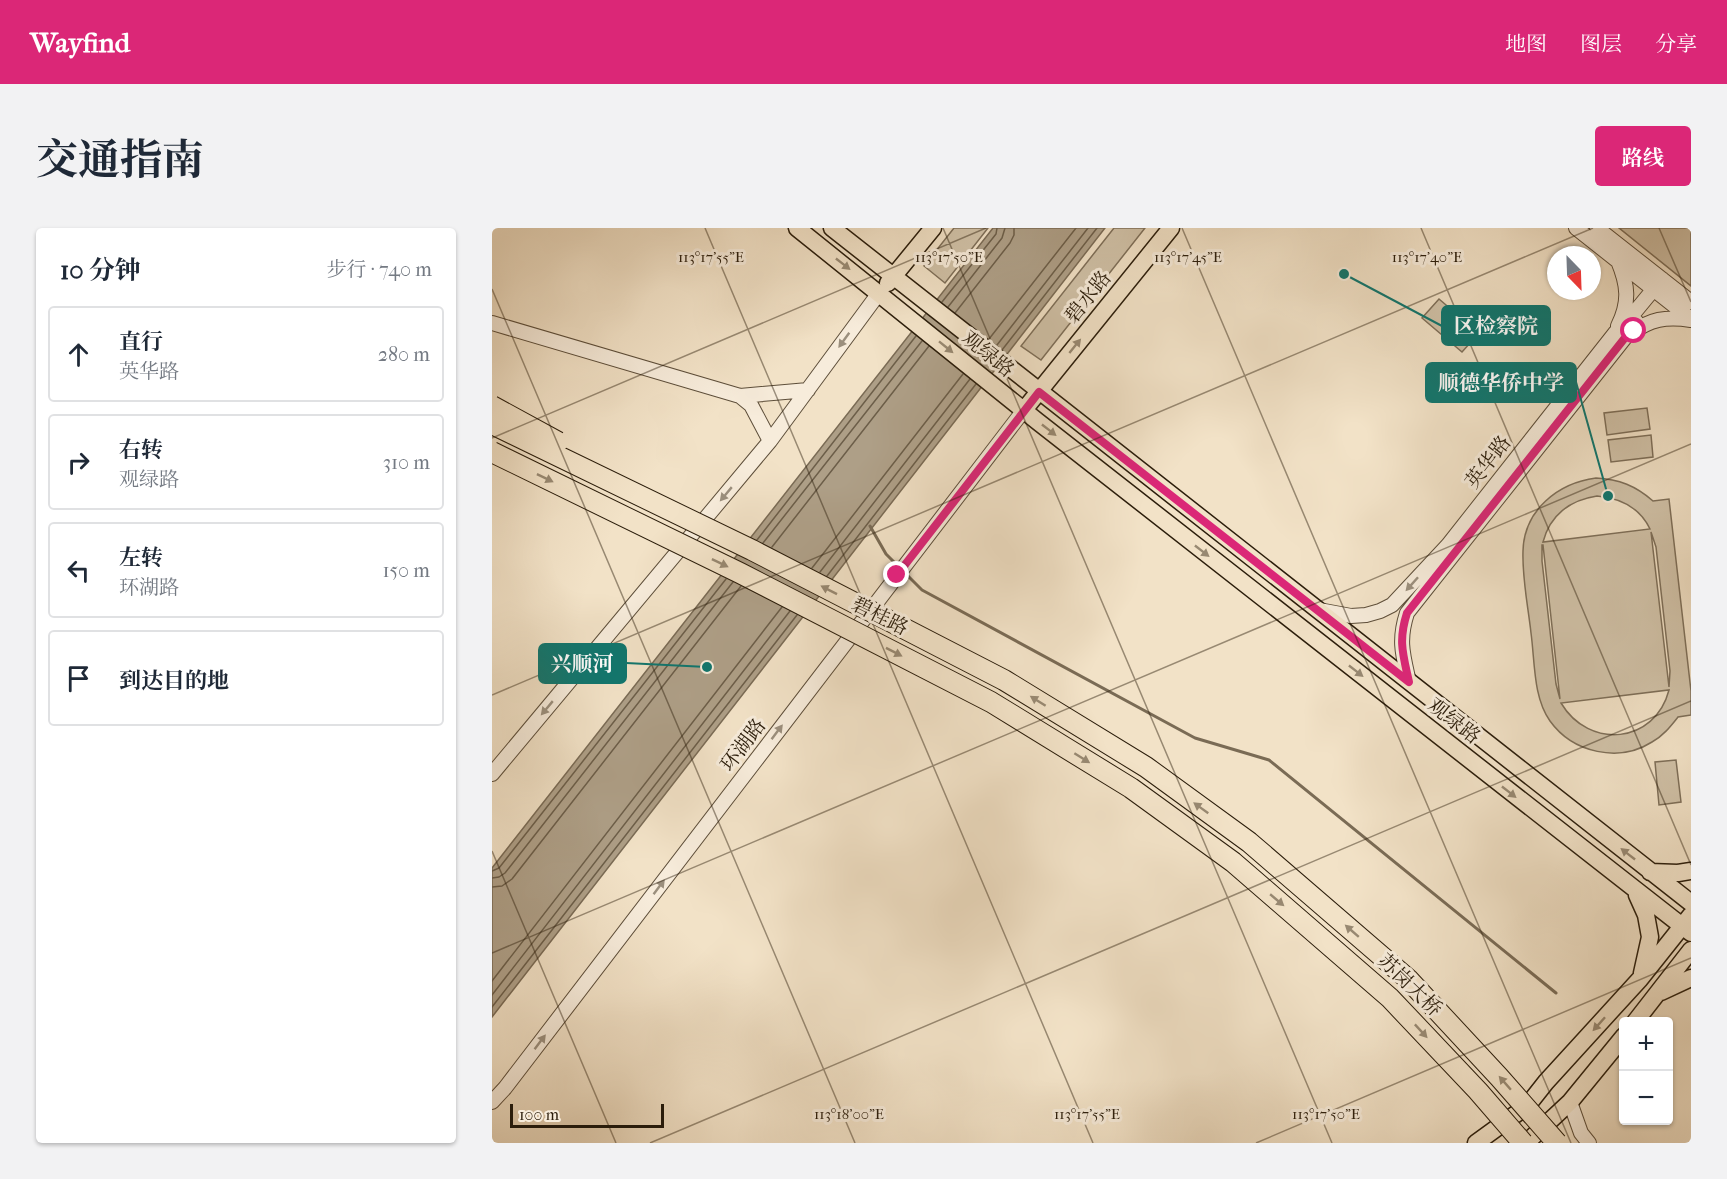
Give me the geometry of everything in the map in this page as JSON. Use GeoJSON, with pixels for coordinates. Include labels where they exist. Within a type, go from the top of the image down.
{"type":"FeatureCollection","features":[{"type":"Feature","properties":{"kind":"highway"},"geometry":{"type":"LineString","coordinates":[[492,406],[773,561]]}},
{"type":"Feature","properties":{"kind":"highway","name":"碧桂路"},"geometry":{"type":"LineString","coordinates":[[492,424],[773,561],[1004,680],[1146,767],[1249,842]]}},
{"type":"Feature","properties":{"kind":"highway","name":"碧桂路"},"geometry":{"type":"LineString","coordinates":[[492,452],[740,573],[991,702],[1131,788],[1233,862]]}},
{"type":"Feature","properties":{"kind":"highway","name":"苏岗大桥"},"geometry":{"type":"LineString","coordinates":[[1249,842],[1408,979],[1557,1143]]}},
{"type":"Feature","properties":{"kind":"highway","name":"苏岗大桥"},"geometry":{"type":"LineString","coordinates":[[1233,862],[1390,998],[1524,1143]]}},
{"type":"Feature","properties":{"kind":"main road","name":"观绿路"},"geometry":{"type":"LineString","coordinates":[[797,228],[1023,410],[1636,891],[1688,925]]}},
{"type":"Feature","properties":{"kind":"main road","name":"观绿路"},"geometry":{"type":"LineString","coordinates":[[832,228],[1691,903]]}},
{"type":"Feature","properties":{"kind":"main road"},"geometry":{"type":"LineString","coordinates":[[879,293],[933,228]]}},
{"type":"Feature","properties":{"kind":"main road","name":"碧水路"},"geometry":{"type":"LineString","coordinates":[[1023,410],[1171,228]]}},
{"type":"Feature","properties":{"kind":"main road"},"geometry":{"type":"LineString","coordinates":[[1650,872],[1691,871]]}},
{"type":"Feature","properties":{"kind":"main road"},"geometry":{"type":"LineString","coordinates":[[1636,891],[1646,915],[1650,937],[1640,979]]}},
{"type":"Feature","properties":{"kind":"main road"},"geometry":{"type":"LineString","coordinates":[[1476,1143],[1527,1106],[1688,925]]}},
{"type":"Feature","properties":{"kind":"main road"},"geometry":{"type":"LineString","coordinates":[[1639,1017],[1691,950]]}},
{"type":"Feature","properties":{"kind":"main road"},"geometry":{"type":"LineString","coordinates":[[1658,993],[1691,978]]}},
{"type":"Feature","properties":{"kind":"main road"},"geometry":{"type":"LineString","coordinates":[[1524,1143],[1570,1102],[1619,1041]]}},
{"type":"Feature","properties":{"kind":"street"},"geometry":{"type":"LineString","coordinates":[[1576,228],[1617,260],[1691,302]]}},
{"type":"Feature","properties":{"kind":"street"},"geometry":{"type":"LineString","coordinates":[[1597,228],[1660,286],[1691,320]]}},
{"type":"Feature","properties":{"kind":"street"},"geometry":{"type":"LineString","coordinates":[[1617,260],[1625,277],[1627,289],[1619,336]]}},
{"type":"Feature","properties":{"kind":"street","name":"英华路"},"geometry":{"type":"LineString","coordinates":[[1409,682],[1400,641],[1407,613],[1619,336],[1629,319],[1660,286]]}},
{"type":"Feature","properties":{"kind":"street"},"geometry":{"type":"LineString","coordinates":[[492,774],[770,441],[879,293]]}},
{"type":"Feature","properties":{"kind":"street"},"geometry":{"type":"LineString","coordinates":[[1619,336],[1660,319],[1672,317],[1691,320]]}},
{"type":"Feature","properties":{"kind":"street"},"geometry":{"type":"LineString","coordinates":[[492,323],[740,396],[808,390]]}},
{"type":"Feature","properties":{"kind":"street","name":"英华路"},"geometry":{"type":"LineString","coordinates":[[1315,609],[1351,616],[1380,611],[1392,604],[1448,545],[1619,336]]}},
{"type":"Feature","properties":{"kind":"street"},"geometry":{"type":"LineString","coordinates":[[740,396],[751,405],[770,441]]}},
{"type":"Feature","properties":{"kind":"street","name":"环湖路"},"geometry":{"type":"LineString","coordinates":[[492,1102],[512,1079],[1023,410]]}},
{"type":"Feature","properties":{"kind":"street"},"geometry":{"type":"LineString","coordinates":[[1570,1102],[1581,1133],[1589,1143]]}},
{"type":"Feature","properties":{"kind":"shaded area"},"geometry":{"type":"Polygon","coordinates":[[[954,228],[988,228],[945,283],[924,266],[954,228]]]}},
{"type":"Feature","properties":{"kind":"shaded area"},"geometry":{"type":"Polygon","coordinates":[[[1114,228],[1145,228],[1041,360],[1021,346],[1114,228]]]}},
{"type":"Feature","properties":{"kind":"shaded area"},"geometry":{"type":"Polygon","coordinates":[[[1619,228],[1691,228],[1691,286],[1619,228]]]}},
{"type":"Feature","properties":{"kind":"shaded area"},"geometry":{"type":"Polygon","coordinates":[[[1439,299],[1479,333],[1462,352],[1422,318],[1439,299]]]}},
{"type":"Feature","properties":{"kind":"shaded area"},"geometry":{"type":"Polygon","coordinates":[[[1647,408],[1650,429],[1607,435],[1604,413],[1647,408]]]}},
{"type":"Feature","properties":{"kind":"shaded area"},"geometry":{"type":"Polygon","coordinates":[[[1651,435],[1653,457],[1611,462],[1608,440],[1651,435]]]}},
{"type":"Feature","properties":{"kind":"shaded area"},"geometry":{"type":"Polygon","coordinates":[[[1596,478],[1612,480],[1634,487],[1653,501],[1669,499],[1691,691],[1691,715],[1678,717],[1656,740],[1625,752],[1611,753],[1584,747],[1571,741],[1560,732],[1544,712],[1536,679],[1523,571],[1525,536],[1529,523],[1546,501],[1556,492],[1596,478]],[[1597,496],[1587,498],[1562,510],[1546,532],[1543,542],[1650,529],[1641,515],[1628,505],[1614,499],[1597,496]],[[1651,532],[1669,687],[1670,671],[1656,547],[1651,532]],[[1543,545],[1542,561],[1556,684],[1560,699],[1543,545]],[[1669,690],[1561,703],[1573,718],[1588,728],[1604,734],[1620,734],[1636,730],[1650,721],[1661,708],[1669,690]]]}},
{"type":"Feature","properties":{"kind":"shaded area"},"geometry":{"type":"Polygon","coordinates":[[[1676,760],[1681,802],[1659,805],[1655,762],[1676,760]]]}},
{"type":"Feature","properties":{"kind":"water"},"geometry":{"type":"Polygon","coordinates":[[[993,228],[1105,228],[492,1017],[492,868],[993,228]]]}},
{"type":"Feature","properties":{"kind":"waterway"},"geometry":{"type":"LineString","coordinates":[[870,526],[886,554],[899,567]]}},
{"type":"Feature","properties":{"kind":"waterway"},"geometry":{"type":"LineString","coordinates":[[904,572],[922,590],[1195,738],[1269,760],[1556,993]]}},
{"type":"Feature","properties":{"kind":"place","name":"区检察院"},"geometry":{"type":"Point","coordinates":[1344,274]}},
{"type":"Feature","properties":{"kind":"place","name":"顺德华侨中学"},"geometry":{"type":"Point","coordinates":[1608,496]}},
{"type":"Feature","properties":{"kind":"place","name":"兴顺河"},"geometry":{"type":"Point","coordinates":[707,667]}},
{"type":"Feature","properties":{"kind":"route"},"geometry":{"type":"LineString","coordinates":[[897,575],[1039,392],[1409,682],[1400,641],[1407,613],[1624,339],[1634,331]]}}]}
